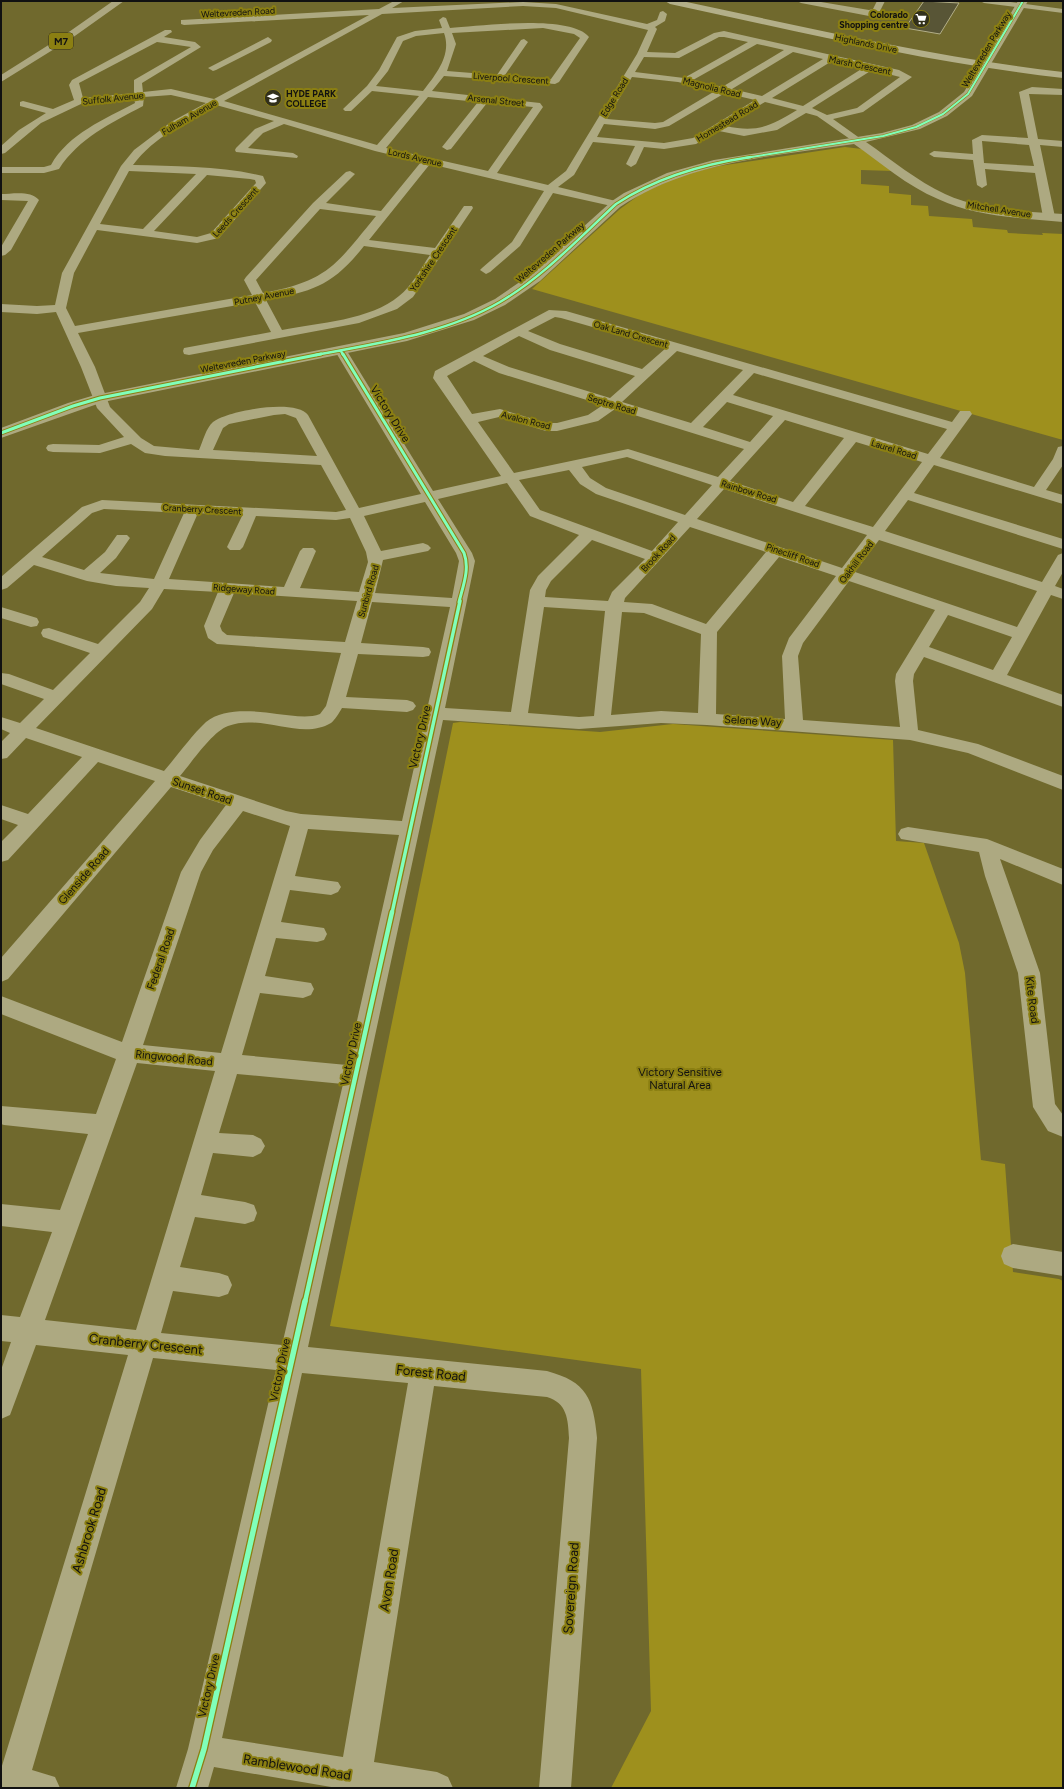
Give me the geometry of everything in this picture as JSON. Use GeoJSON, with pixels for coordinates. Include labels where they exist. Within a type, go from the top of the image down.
{"type":"FeatureCollection","features":[{"type":"Feature","properties":{"kind":"main road","name":"M7"},"geometry":{"type":"LineString","coordinates":[[1,79],[69,36],[119,1]]}},
{"type":"Feature","properties":{"kind":"main road","name":"Highlands Drive"},"geometry":{"type":"LineString","coordinates":[[670,1],[876,46],[984,65],[1063,75]]}},
{"type":"Feature","properties":{"kind":"street","name":"Fulham Avenue"},"geometry":{"type":"LineString","coordinates":[[60,308],[68,273],[125,168],[138,152],[159,134],[400,1]]}},
{"type":"Feature","properties":{"kind":"street"},"geometry":{"type":"LineString","coordinates":[[452,9],[462,1]]}},
{"type":"Feature","properties":{"kind":"street"},"geometry":{"type":"LineString","coordinates":[[801,1],[869,13],[876,11],[882,1]]}},
{"type":"Feature","properties":{"kind":"street"},"geometry":{"type":"LineString","coordinates":[[984,1],[1022,3],[1063,11]]}},
{"type":"Feature","properties":{"kind":"street","name":"Weltevreden Parkway"},"geometry":{"type":"LineString","coordinates":[[1,433],[73,406],[100,398],[341,351],[432,330],[486,309],[519,290],[535,278],[616,204],[656,181],[698,166],[857,141],[897,133],[916,127],[943,114],[965,97],[1022,3]]}},
{"type":"Feature","properties":{"kind":"street","name":"Weltevreden Road"},"geometry":{"type":"LineString","coordinates":[[182,24],[266,16],[378,13],[538,4],[598,12],[648,27]]}},
{"type":"Feature","properties":{"kind":"street"},"geometry":{"type":"LineString","coordinates":[[379,149],[428,93],[442,72],[452,44],[441,10]]}},
{"type":"Feature","properties":{"kind":"street"},"geometry":{"type":"LineString","coordinates":[[79,101],[74,85],[75,82],[202,13]]}},
{"type":"Feature","properties":{"kind":"street"},"geometry":{"type":"LineString","coordinates":[[648,27],[661,21],[663,14]]}},
{"type":"Feature","properties":{"kind":"street","name":"Weltevreden Road"},"geometry":{"type":"LineString","coordinates":[[182,24],[215,26],[266,16]]}},
{"type":"Feature","properties":{"kind":"street","name":"Liverpool Crescent"},"geometry":{"type":"LineString","coordinates":[[442,72],[543,82],[555,81],[585,37],[577,32],[543,25],[448,30]]}},
{"type":"Feature","properties":{"kind":"street","name":"Edge Road"},"geometry":{"type":"LineString","coordinates":[[551,188],[567,176],[629,74],[653,31],[648,27]]}},
{"type":"Feature","properties":{"kind":"street"},"geometry":{"type":"LineString","coordinates":[[348,109],[370,88],[383,70],[391,52],[400,40],[420,33],[448,30]]}},
{"type":"Feature","properties":{"kind":"street","name":"Marsh Crescent"},"geometry":{"type":"LineString","coordinates":[[641,54],[676,56],[718,32],[904,75],[907,78],[860,110],[825,118]]}},
{"type":"Feature","properties":{"kind":"street"},"geometry":{"type":"LineString","coordinates":[[1,170],[44,170],[55,167],[60,158],[79,140],[95,128],[140,104],[137,82],[192,51],[197,46],[157,38]]}},
{"type":"Feature","properties":{"kind":"street"},"geometry":{"type":"LineString","coordinates":[[213,68],[268,40]]}},
{"type":"Feature","properties":{"kind":"street"},"geometry":{"type":"LineString","coordinates":[[686,80],[756,41]]}},
{"type":"Feature","properties":{"kind":"street"},"geometry":{"type":"LineString","coordinates":[[499,78],[524,42]]}},
{"type":"Feature","properties":{"kind":"street"},"geometry":{"type":"LineString","coordinates":[[240,44],[253,47]]}},
{"type":"Feature","properties":{"kind":"street"},"geometry":{"type":"LineString","coordinates":[[600,121],[637,125],[664,125],[792,49]]}},
{"type":"Feature","properties":{"kind":"street"},"geometry":{"type":"LineString","coordinates":[[192,51],[206,53]]}},
{"type":"Feature","properties":{"kind":"street"},"geometry":{"type":"LineString","coordinates":[[219,56],[232,58]]}},
{"type":"Feature","properties":{"kind":"street","name":"Homestead Road"},"geometry":{"type":"LineString","coordinates":[[589,140],[664,146],[696,141],[830,58]]}},
{"type":"Feature","properties":{"kind":"street"},"geometry":{"type":"LineString","coordinates":[[719,128],[744,133],[771,129],[870,67]]}},
{"type":"Feature","properties":{"kind":"street","name":"Magnolia Road"},"geometry":{"type":"LineString","coordinates":[[629,74],[686,80],[805,109],[825,118],[857,141]]}},
{"type":"Feature","properties":{"kind":"street","name":"Arsenal Street"},"geometry":{"type":"LineString","coordinates":[[370,88],[532,103],[538,106],[491,174]]}},
{"type":"Feature","properties":{"kind":"street"},"geometry":{"type":"LineString","coordinates":[[1049,217],[1024,92],[1032,90],[1063,92]]}},
{"type":"Feature","properties":{"kind":"street","name":"Suffolk Avenue"},"geometry":{"type":"LineString","coordinates":[[1,151],[22,132],[54,112],[79,101],[171,92],[215,102]]}},
{"type":"Feature","properties":{"kind":"street"},"geometry":{"type":"LineString","coordinates":[[447,147],[485,99]]}},
{"type":"Feature","properties":{"kind":"street","name":"Lords Avenue"},"geometry":{"type":"LineString","coordinates":[[215,102],[379,149],[616,204]]}},
{"type":"Feature","properties":{"kind":"street"},"geometry":{"type":"LineString","coordinates":[[23,104],[54,112]]}},
{"type":"Feature","properties":{"kind":"street"},"geometry":{"type":"LineString","coordinates":[[282,121],[259,131],[240,150],[279,151],[293,156]]}},
{"type":"Feature","properties":{"kind":"street"},"geometry":{"type":"LineString","coordinates":[[8,130],[22,132]]}},
{"type":"Feature","properties":{"kind":"street"},"geometry":{"type":"LineString","coordinates":[[982,185],[978,162],[978,139],[1063,144]]}},
{"type":"Feature","properties":{"kind":"street","name":"Mitchell Avenue"},"geometry":{"type":"LineString","coordinates":[[857,141],[924,187],[943,197],[987,209],[1063,218]]}},
{"type":"Feature","properties":{"kind":"street"},"geometry":{"type":"LineString","coordinates":[[631,164],[641,144]]}},
{"type":"Feature","properties":{"kind":"street"},"geometry":{"type":"LineString","coordinates":[[934,154],[978,162],[1040,170]]}},
{"type":"Feature","properties":{"kind":"street","name":"Putney Avenue"},"geometry":{"type":"LineString","coordinates":[[70,331],[296,290],[318,281],[340,268],[382,214],[428,160]]}},
{"type":"Feature","properties":{"kind":"street","name":"Leeds Crescent"},"geometry":{"type":"LineString","coordinates":[[93,226],[197,240],[213,238],[261,183],[256,177],[204,172],[125,168]]}},
{"type":"Feature","properties":{"kind":"street"},"geometry":{"type":"LineString","coordinates":[[146,233],[204,172]]}},
{"type":"Feature","properties":{"kind":"street"},"geometry":{"type":"LineString","coordinates":[[278,333],[250,280],[317,205],[350,174]]}},
{"type":"Feature","properties":{"kind":"street"},"geometry":{"type":"LineString","coordinates":[[486,270],[516,244],[551,188]]}},
{"type":"Feature","properties":{"kind":"street"},"geometry":{"type":"LineString","coordinates":[[1,197],[26,197],[34,200],[5,250],[1,253]]}},
{"type":"Feature","properties":{"kind":"street"},"geometry":{"type":"LineString","coordinates":[[317,205],[382,214]]}},
{"type":"Feature","properties":{"kind":"street","name":"Yorkshire Crescent"},"geometry":{"type":"LineString","coordinates":[[189,351],[278,333],[359,319],[377,313],[399,302],[409,294],[468,208]]}},
{"type":"Feature","properties":{"kind":"street"},"geometry":{"type":"LineString","coordinates":[[361,242],[437,252]]}},
{"type":"Feature","properties":{"kind":"street"},"geometry":{"type":"LineString","coordinates":[[1,308],[36,310],[60,308],[88,367],[104,408],[133,439],[146,448],[155,451],[327,462]]}},
{"type":"Feature","properties":{"kind":"street","name":"Oak Land Crescent"},"geometry":{"type":"LineString","coordinates":[[655,557],[589,534],[534,512],[440,378],[440,374],[517,331],[553,313],[675,346],[954,427]]}},
{"type":"Feature","properties":{"kind":"street"},"geometry":{"type":"LineString","coordinates":[[517,331],[555,347],[644,374]]}},
{"type":"Feature","properties":{"kind":"street","name":"Avalon Road"},"geometry":{"type":"LineString","coordinates":[[470,419],[500,413],[546,427],[557,427],[593,418],[602,413],[675,346]]}},
{"type":"Feature","properties":{"kind":"street","name":"Victory Drive"},"geometry":{"type":"LineString","coordinates":[[192,1788],[204,1749],[356,1076],[466,572],[467,561],[464,553],[341,351]]}},
{"type":"Feature","properties":{"kind":"street","name":"Septre Road"},"geometry":{"type":"LineString","coordinates":[[473,356],[504,370],[753,447]]}},
{"type":"Feature","properties":{"kind":"street"},"geometry":{"type":"LineString","coordinates":[[693,429],[752,368]]}},
{"type":"Feature","properties":{"kind":"street","name":"Laurel Road"},"geometry":{"type":"LineString","coordinates":[[724,397],[1063,500]]}},
{"type":"Feature","properties":{"kind":"street","name":"Sunbird Road"},"geometry":{"type":"LineString","coordinates":[[167,779],[210,730],[221,721],[236,717],[316,722],[329,715],[336,702],[367,597],[376,558],[355,514],[327,462],[301,415],[295,410],[282,409],[224,421],[217,426],[204,454]]}},
{"type":"Feature","properties":{"kind":"street","name":"Oakhill Road"},"geometry":{"type":"LineString","coordinates":[[794,724],[790,656],[795,642],[965,414]]}},
{"type":"Feature","properties":{"kind":"street","name":"Brook Road"},"geometry":{"type":"LineString","coordinates":[[604,721],[602,714],[614,607],[618,596],[655,557],[720,482],[782,415]]}},
{"type":"Feature","properties":{"kind":"street"},"geometry":{"type":"LineString","coordinates":[[797,506],[853,436]]}},
{"type":"Feature","properties":{"kind":"street"},"geometry":{"type":"LineString","coordinates":[[52,448],[100,449],[133,439]]}},
{"type":"Feature","properties":{"kind":"street","name":"Rainbow Road"},"geometry":{"type":"LineString","coordinates":[[430,497],[628,453],[797,506],[1063,594]]}},
{"type":"Feature","properties":{"kind":"street"},"geometry":{"type":"LineString","coordinates":[[1038,492],[1062,455]]}},
{"type":"Feature","properties":{"kind":"street","name":"Pinecliff Road"},"geometry":{"type":"LineString","coordinates":[[573,465],[585,481],[594,488],[1021,634]]}},
{"type":"Feature","properties":{"kind":"street"},"geometry":{"type":"LineString","coordinates":[[906,494],[1063,544]]}},
{"type":"Feature","properties":{"kind":"street","name":"Cranberry Crescent"},"geometry":{"type":"LineString","coordinates":[[1,585],[87,510],[97,505],[112,504],[323,516],[355,514],[430,497]]}},
{"type":"Feature","properties":{"kind":"street"},"geometry":{"type":"LineString","coordinates":[[1,753],[139,614],[159,584],[193,509]]}},
{"type":"Feature","properties":{"kind":"street"},"geometry":{"type":"LineString","coordinates":[[235,547],[251,512]]}},
{"type":"Feature","properties":{"kind":"street"},"geometry":{"type":"LineString","coordinates":[[519,718],[538,590],[544,579],[589,534]]}},
{"type":"Feature","properties":{"kind":"street"},"geometry":{"type":"LineString","coordinates":[[87,576],[111,555],[122,538]]}},
{"type":"Feature","properties":{"kind":"street"},"geometry":{"type":"LineString","coordinates":[[376,558],[423,548]]}},
{"type":"Feature","properties":{"kind":"street"},"geometry":{"type":"LineString","coordinates":[[707,718],[709,631],[776,550]]}},
{"type":"Feature","properties":{"kind":"street"},"geometry":{"type":"LineString","coordinates":[[290,592],[308,551]]}},
{"type":"Feature","properties":{"kind":"street","name":"Ridgeway Road"},"geometry":{"type":"LineString","coordinates":[[32,558],[87,576],[107,580],[459,603]]}},
{"type":"Feature","properties":{"kind":"street"},"geometry":{"type":"LineString","coordinates":[[997,678],[1063,558]]}},
{"type":"Feature","properties":{"kind":"street"},"geometry":{"type":"LineString","coordinates":[[228,588],[212,626],[214,634],[220,640],[351,649],[423,652]]}},
{"type":"Feature","properties":{"kind":"street"},"geometry":{"type":"LineString","coordinates":[[537,602],[652,610],[709,631]]}},
{"type":"Feature","properties":{"kind":"street"},"geometry":{"type":"LineString","coordinates":[[910,734],[904,681],[908,667],[944,608]]}},
{"type":"Feature","properties":{"kind":"street"},"geometry":{"type":"LineString","coordinates":[[1,612],[31,622]]}},
{"type":"Feature","properties":{"kind":"street"},"geometry":{"type":"LineString","coordinates":[[49,633],[102,651]]}},
{"type":"Feature","properties":{"kind":"street"},"geometry":{"type":"LineString","coordinates":[[919,649],[1063,701]]}},
{"type":"Feature","properties":{"kind":"street"},"geometry":{"type":"LineString","coordinates":[[2,678],[56,697]]}},
{"type":"Feature","properties":{"kind":"street"},"geometry":{"type":"LineString","coordinates":[[336,702],[407,706]]}},
{"type":"Feature","properties":{"kind":"street","name":"Selene Way"},"geometry":{"type":"LineString","coordinates":[[435,713],[579,723],[661,717],[707,718],[910,734],[972,748],[1063,783]]}},
{"type":"Feature","properties":{"kind":"street","name":"Sunset Road"},"geometry":{"type":"LineString","coordinates":[[1,723],[238,804],[285,818],[301,821],[409,829]]}},
{"type":"Feature","properties":{"kind":"street"},"geometry":{"type":"LineString","coordinates":[[1,855],[94,755]]}},
{"type":"Feature","properties":{"kind":"street","name":"Glenside Road"},"geometry":{"type":"LineString","coordinates":[[1,973],[167,779]]}},
{"type":"Feature","properties":{"kind":"street","name":"Federal Road"},"geometry":{"type":"LineString","coordinates":[[1,1406],[129,1053],[191,872],[198,856],[208,840],[238,804]]}},
{"type":"Feature","properties":{"kind":"street"},"geometry":{"type":"LineString","coordinates":[[1,812],[32,822]]}},
{"type":"Feature","properties":{"kind":"street","name":"Ashbrook Road"},"geometry":{"type":"LineString","coordinates":[[12,1785],[301,821]]}},
{"type":"Feature","properties":{"kind":"street"},"geometry":{"type":"LineString","coordinates":[[908,834],[987,846],[1063,877]]}},
{"type":"Feature","properties":{"kind":"street","name":"Kite Road"},"geometry":{"type":"LineString","coordinates":[[987,846],[995,876],[1029,973],[1044,1107],[1056,1124],[1063,1127]]}},
{"type":"Feature","properties":{"kind":"street"},"geometry":{"type":"LineString","coordinates":[[283,882],[331,887]]}},
{"type":"Feature","properties":{"kind":"street"},"geometry":{"type":"LineString","coordinates":[[268,930],[317,934]]}},
{"type":"Feature","properties":{"kind":"street"},"geometry":{"type":"LineString","coordinates":[[252,983],[303,989]]}},
{"type":"Feature","properties":{"kind":"street","name":"Ringwood Road"},"geometry":{"type":"LineString","coordinates":[[1,1005],[113,1049],[129,1053],[356,1076]]}},
{"type":"Feature","properties":{"kind":"street"},"geometry":{"type":"LineString","coordinates":[[4,1115],[102,1125]]}},
{"type":"Feature","properties":{"kind":"street"},"geometry":{"type":"LineString","coordinates":[[204,1142],[253,1146]]}},
{"type":"Feature","properties":{"kind":"street"},"geometry":{"type":"LineString","coordinates":[[186,1204],[245,1212]]}},
{"type":"Feature","properties":{"kind":"street"},"geometry":{"type":"LineString","coordinates":[[1,1215],[67,1222]]}},
{"type":"Feature","properties":{"kind":"street"},"geometry":{"type":"LineString","coordinates":[[1013,1256],[1063,1264]]}},
{"type":"Feature","properties":{"kind":"street"},"geometry":{"type":"LineString","coordinates":[[164,1277],[219,1285]]}},
{"type":"Feature","properties":{"kind":"street","name":"Cranberry Crescent"},"geometry":{"type":"LineString","coordinates":[[1,1328],[144,1345],[292,1358]]}},
{"type":"Feature","properties":{"kind":"street","name":"Forest Road"},"geometry":{"type":"LineString","coordinates":[[292,1358],[547,1384],[562,1388],[568,1393]]}},
{"type":"Feature","properties":{"kind":"street","name":"Avon Road"},"geometry":{"type":"LineString","coordinates":[[355,1782],[423,1372]]}},
{"type":"Feature","properties":{"kind":"street","name":"Sovereign Road"},"geometry":{"type":"LineString","coordinates":[[555,1788],[583,1438],[582,1414],[579,1407],[568,1393]]}},
{"type":"Feature","properties":{"kind":"street","name":"Ramblewood Road"},"geometry":{"type":"LineString","coordinates":[[204,1749],[355,1782],[437,1788]]}},
{"type":"Feature","properties":{"kind":"street"},"geometry":{"type":"LineString","coordinates":[[12,1785],[44,1788]]}},
{"type":"Feature","properties":{"kind":"green space"},"geometry":{"type":"Polygon","coordinates":[[[845,147],[862,149],[894,171],[861,170],[861,184],[889,186],[889,193],[911,195],[911,205],[928,206],[929,216],[972,219],[973,227],[1007,230],[1008,233],[1043,235],[1042,233],[1063,234],[1063,440],[532,289],[620,209],[642,193],[682,175],[719,166],[845,147]]]}},
{"type":"Feature","properties":{"kind":"green space","name":"Victory Sensitive Natural Area"},"geometry":{"type":"Polygon","coordinates":[[[460,722],[600,732],[673,724],[893,740],[896,841],[924,843],[959,943],[965,973],[981,1160],[1005,1164],[1013,1272],[1059,1279],[1063,1281],[1063,1788],[611,1788],[651,1711],[641,1369],[330,1326],[453,723],[460,722]]]}},
{"type":"Feature","properties":{"kind":"building","name":"Colorado Shopping centre"},"geometry":{"type":"Polygon","coordinates":[[[924,1],[959,3],[940,34],[905,28],[924,1]]]}},
{"type":"Feature","properties":{"kind":"cycle path"},"geometry":{"type":"LineString","coordinates":[[1,433],[73,406],[100,398],[407,337],[469,317],[500,302],[535,278],[616,204],[628,196],[671,175],[718,162],[883,136],[916,127],[943,114],[968,94],[1023,1]]}},
{"type":"Feature","properties":{"kind":"cycle path"},"geometry":{"type":"LineString","coordinates":[[192,1788],[204,1749],[356,1076],[466,572],[467,561],[464,553],[341,351]]}},
{"type":"Feature","properties":{"kind":"place","name":"Colorado Shopping centre"},"geometry":{"type":"Point","coordinates":[921,19]}},
{"type":"Feature","properties":{"kind":"place","name":"HYDE PARK COLLEGE"},"geometry":{"type":"Point","coordinates":[273,98]}}]}
